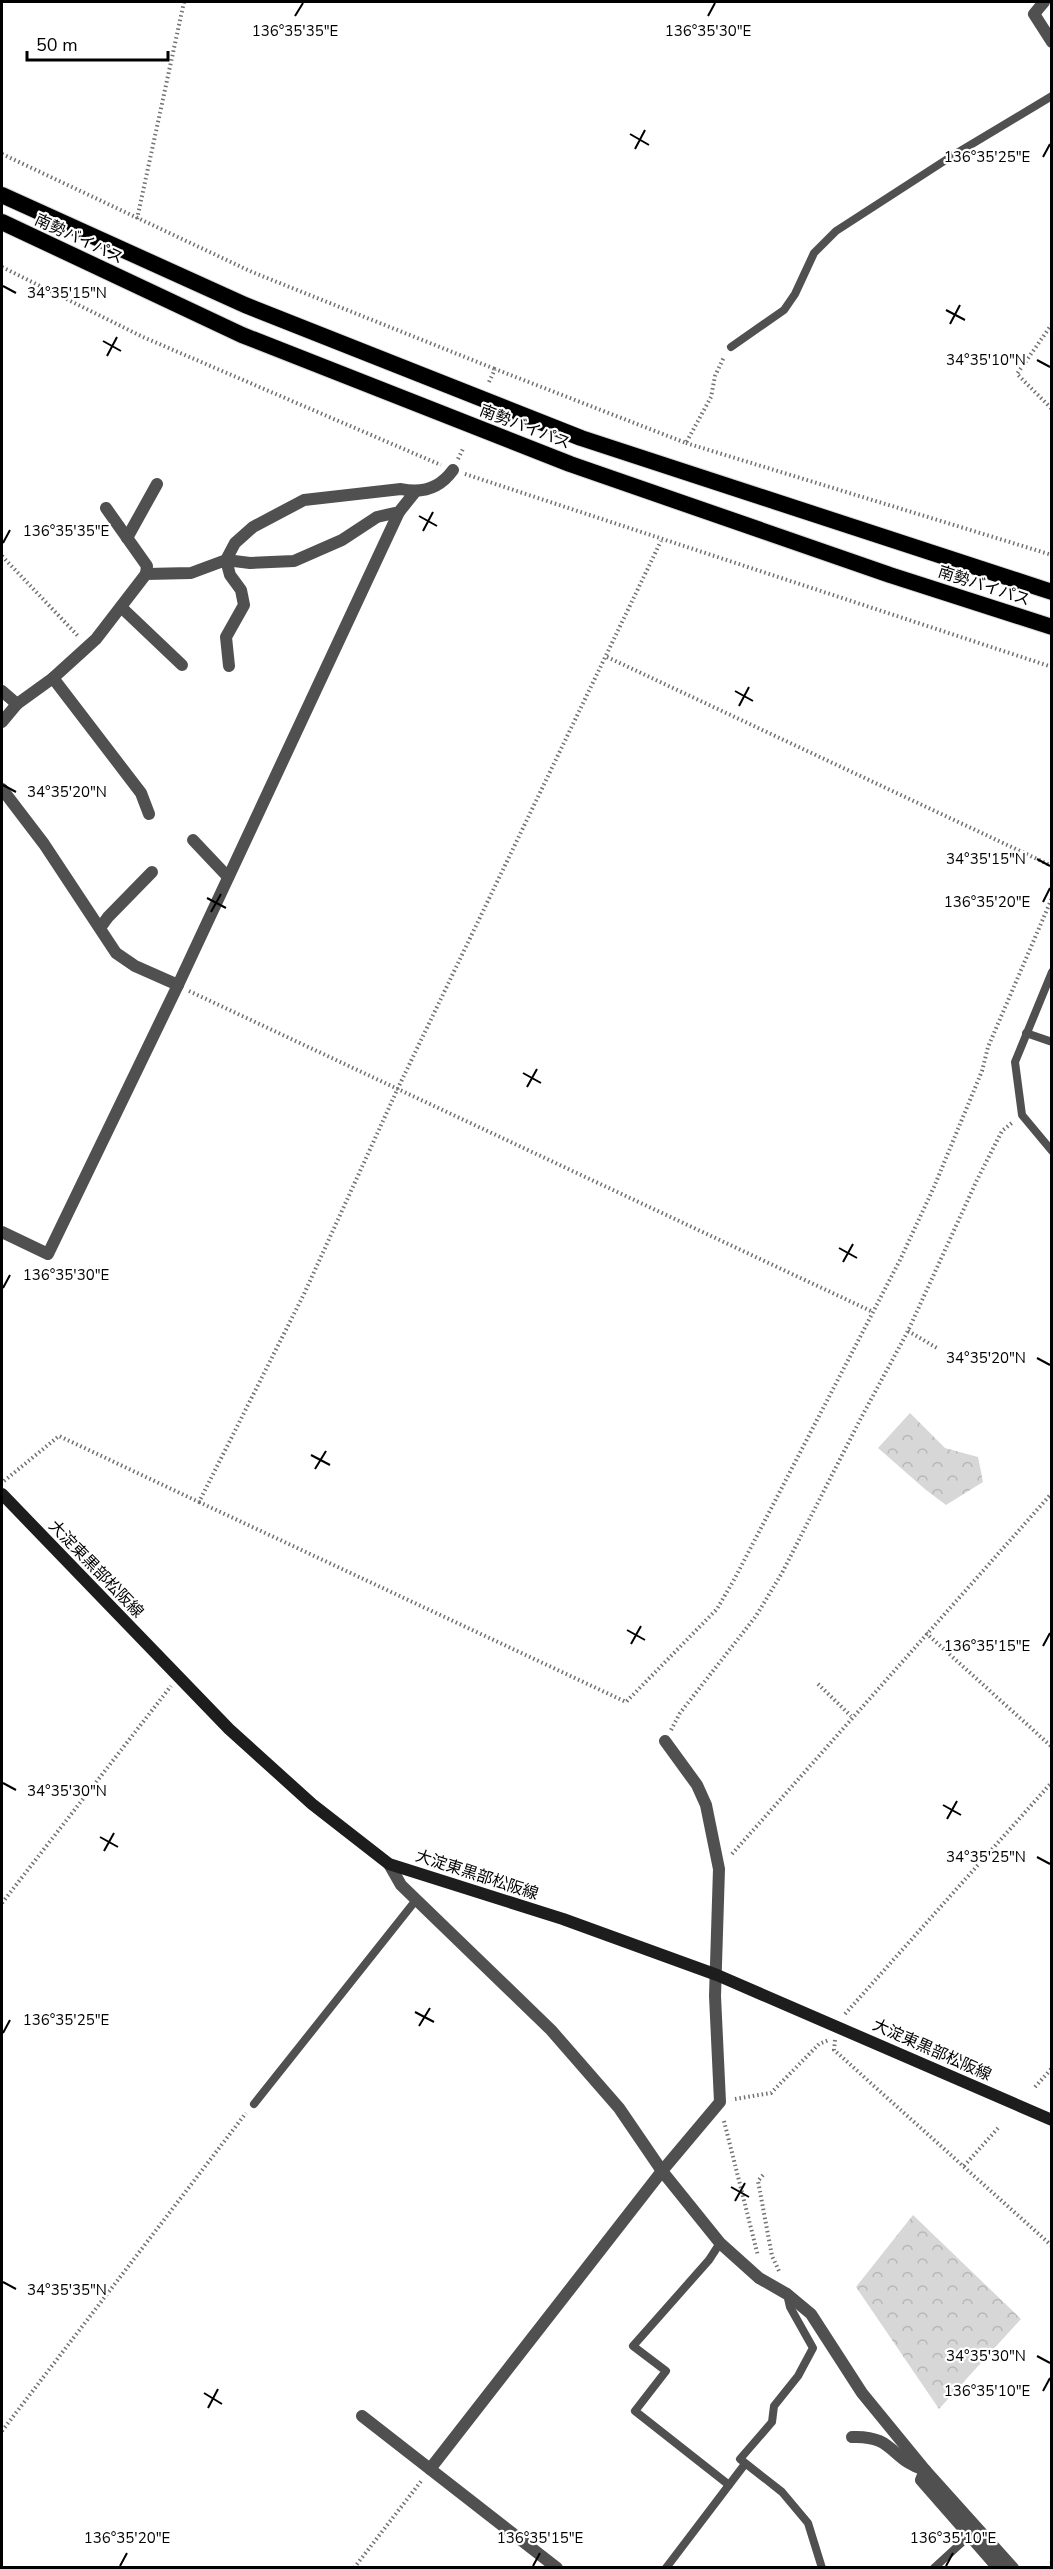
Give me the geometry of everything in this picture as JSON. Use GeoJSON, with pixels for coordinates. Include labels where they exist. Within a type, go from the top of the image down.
{"type":"FeatureCollection","features":[{"type":"Feature","properties":{"kind":"highway","name":"南勢バイパス"},"geometry":{"type":"LineString","coordinates":[[2,195],[245,305],[581,438],[1052,592]]}},
{"type":"Feature","properties":{"kind":"highway","name":"南勢バイパス"},"geometry":{"type":"LineString","coordinates":[[2,222],[242,335],[559,460],[890,575],[1052,627]]}},
{"type":"Feature","properties":{"kind":"main road","name":"大淀東黒部松阪線"},"geometry":{"type":"LineString","coordinates":[[2,1494],[229,1730],[312,1804],[389,1864],[563,1919],[717,1975],[1052,2120]]}},
{"type":"Feature","properties":{"kind":"street"},"geometry":{"type":"LineString","coordinates":[[1044,2],[1034,14],[1052,42]]}},
{"type":"Feature","properties":{"kind":"street"},"geometry":{"type":"LineString","coordinates":[[229,666],[226,637],[244,605],[241,590],[230,575],[226,560],[235,543],[254,527],[304,500],[401,489],[415,492],[443,483],[453,470]]}},
{"type":"Feature","properties":{"kind":"street"},"geometry":{"type":"LineString","coordinates":[[127,538],[157,484]]}},
{"type":"Feature","properties":{"kind":"street"},"geometry":{"type":"LineString","coordinates":[[2,1232],[48,1254],[178,985],[399,512],[415,492]]}},
{"type":"Feature","properties":{"kind":"street"},"geometry":{"type":"LineString","coordinates":[[2,722],[17,705],[53,678],[88,646],[146,574],[147,566],[106,508]]}},
{"type":"Feature","properties":{"kind":"street"},"geometry":{"type":"LineString","coordinates":[[146,574],[191,573],[226,560],[249,563],[294,561],[342,540],[377,517],[399,512]]}},
{"type":"Feature","properties":{"kind":"street"},"geometry":{"type":"LineString","coordinates":[[121,607],[182,665]]}},
{"type":"Feature","properties":{"kind":"street"},"geometry":{"type":"LineString","coordinates":[[53,678],[141,793],[149,814]]}},
{"type":"Feature","properties":{"kind":"street"},"geometry":{"type":"LineString","coordinates":[[2,690],[17,705]]}},
{"type":"Feature","properties":{"kind":"street"},"geometry":{"type":"LineString","coordinates":[[2,789],[44,844],[116,953],[135,966],[178,985]]}},
{"type":"Feature","properties":{"kind":"street"},"geometry":{"type":"LineString","coordinates":[[193,840],[228,877]]}},
{"type":"Feature","properties":{"kind":"street"},"geometry":{"type":"LineString","coordinates":[[100,928],[152,872]]}},
{"type":"Feature","properties":{"kind":"street"},"geometry":{"type":"LineString","coordinates":[[430,2469],[662,2171],[720,2102],[715,1996],[719,1869],[706,1805],[697,1785],[665,1741]]}},
{"type":"Feature","properties":{"kind":"street"},"geometry":{"type":"LineString","coordinates":[[389,1864],[401,1885],[551,2030],[619,2108],[662,2171],[720,2243],[759,2278],[787,2295],[811,2314],[862,2393],[925,2470],[1013,2568]]}},
{"type":"Feature","properties":{"kind":"street"},"geometry":{"type":"LineString","coordinates":[[362,2416],[558,2568]]}},
{"type":"Feature","properties":{"kind":"street"},"geometry":{"type":"LineString","coordinates":[[852,2437],[870,2436],[884,2441],[909,2466],[925,2470]]}},
{"type":"Feature","properties":{"kind":"street"},"geometry":{"type":"LineString","coordinates":[[925,2470],[921,2480],[998,2568]]}},
{"type":"Feature","properties":{"kind":"lane"},"geometry":{"type":"LineString","coordinates":[[730,347],[784,310],[795,294],[814,253],[836,231],[1052,96]]}},
{"type":"Feature","properties":{"kind":"lane"},"geometry":{"type":"LineString","coordinates":[[1052,972],[1015,1062],[1022,1115],[1052,1151]]}},
{"type":"Feature","properties":{"kind":"lane"},"geometry":{"type":"LineString","coordinates":[[1026,1033],[1052,1042]]}},
{"type":"Feature","properties":{"kind":"lane"},"geometry":{"type":"LineString","coordinates":[[254,2104],[416,1900]]}},
{"type":"Feature","properties":{"kind":"lane"},"geometry":{"type":"LineString","coordinates":[[720,2243],[709,2260],[633,2346],[666,2371],[635,2411],[729,2485]]}},
{"type":"Feature","properties":{"kind":"lane"},"geometry":{"type":"LineString","coordinates":[[787,2295],[790,2307],[813,2348],[798,2376],[774,2406],[772,2422],[740,2459],[782,2493],[808,2523],[822,2568]]}},
{"type":"Feature","properties":{"kind":"lane"},"geometry":{"type":"LineString","coordinates":[[666,2568],[745,2464]]}},
{"type":"Feature","properties":{"kind":"lane"},"geometry":{"type":"LineString","coordinates":[[934,2568],[969,2535]]}},
{"type":"Feature","properties":{"kind":"path"},"geometry":{"type":"LineString","coordinates":[[137,219],[184,2]]}},
{"type":"Feature","properties":{"kind":"path"},"geometry":{"type":"LineString","coordinates":[[2,154],[252,272],[686,443],[1052,555]]}},
{"type":"Feature","properties":{"kind":"path"},"geometry":{"type":"LineString","coordinates":[[2,267],[143,336],[453,470],[661,541],[1052,667]]}},
{"type":"Feature","properties":{"kind":"path"},"geometry":{"type":"LineString","coordinates":[[1052,324],[1017,375],[1052,409]]}},
{"type":"Feature","properties":{"kind":"path"},"geometry":{"type":"LineString","coordinates":[[686,443],[711,397],[720,362],[730,347]]}},
{"type":"Feature","properties":{"kind":"path"},"geometry":{"type":"LineString","coordinates":[[489,382],[495,369]]}},
{"type":"Feature","properties":{"kind":"path"},"geometry":{"type":"LineString","coordinates":[[199,1502],[304,1294],[398,1088],[661,541]]}},
{"type":"Feature","properties":{"kind":"path"},"geometry":{"type":"LineString","coordinates":[[2,556],[88,646]]}},
{"type":"Feature","properties":{"kind":"path"},"geometry":{"type":"LineString","coordinates":[[607,657],[1052,866]]}},
{"type":"Feature","properties":{"kind":"path"},"geometry":{"type":"LineString","coordinates":[[2,1484],[59,1436],[626,1702],[717,1610],[873,1312],[934,1187],[982,1071],[988,1047],[1052,898]]}},
{"type":"Feature","properties":{"kind":"path"},"geometry":{"type":"LineString","coordinates":[[178,985],[873,1312]]}},
{"type":"Feature","properties":{"kind":"path"},"geometry":{"type":"LineString","coordinates":[[665,1741],[680,1713],[756,1616],[783,1573],[861,1418],[908,1331],[1002,1131],[1022,1115]]}},
{"type":"Feature","properties":{"kind":"path"},"geometry":{"type":"LineString","coordinates":[[908,1331],[937,1348]]}},
{"type":"Feature","properties":{"kind":"path"},"geometry":{"type":"LineString","coordinates":[[719,1869],[851,1716],[1052,1493]]}},
{"type":"Feature","properties":{"kind":"path"},"geometry":{"type":"LineString","coordinates":[[926,1633],[1052,1747]]}},
{"type":"Feature","properties":{"kind":"path"},"geometry":{"type":"LineString","coordinates":[[2,1904],[178,1677]]}},
{"type":"Feature","properties":{"kind":"path"},"geometry":{"type":"LineString","coordinates":[[818,1684],[851,1716]]}},
{"type":"Feature","properties":{"kind":"path"},"geometry":{"type":"LineString","coordinates":[[836,2026],[1052,1782]]}},
{"type":"Feature","properties":{"kind":"path"},"geometry":{"type":"LineString","coordinates":[[759,2278],[762,2271],[720,2102],[771,2093],[819,2044],[835,2038],[834,2050],[1052,2246]]}},
{"type":"Feature","properties":{"kind":"path"},"geometry":{"type":"LineString","coordinates":[[1035,2087],[1052,2068]]}},
{"type":"Feature","properties":{"kind":"path"},"geometry":{"type":"LineString","coordinates":[[2,2431],[254,2104]]}},
{"type":"Feature","properties":{"kind":"path"},"geometry":{"type":"LineString","coordinates":[[964,2166],[999,2127]]}},
{"type":"Feature","properties":{"kind":"path"},"geometry":{"type":"LineString","coordinates":[[763,2175],[758,2181],[772,2256],[787,2295]]}},
{"type":"Feature","properties":{"kind":"path"},"geometry":{"type":"LineString","coordinates":[[354,2568],[430,2469]]}},
{"type":"Feature","properties":{"kind":"path"},"geometry":{"type":"LineString","coordinates":[[1051,2568],[1052,2561]]}},
{"type":"Feature","properties":{"kind":"green space"},"geometry":{"type":"Polygon","coordinates":[[[910,1413],[945,1448],[978,1457],[983,1482],[946,1505],[878,1448],[910,1413]]]}},
{"type":"Feature","properties":{"kind":"green space"},"geometry":{"type":"Polygon","coordinates":[[[913,2215],[1021,2319],[939,2409],[856,2287],[913,2215]]]}}]}
